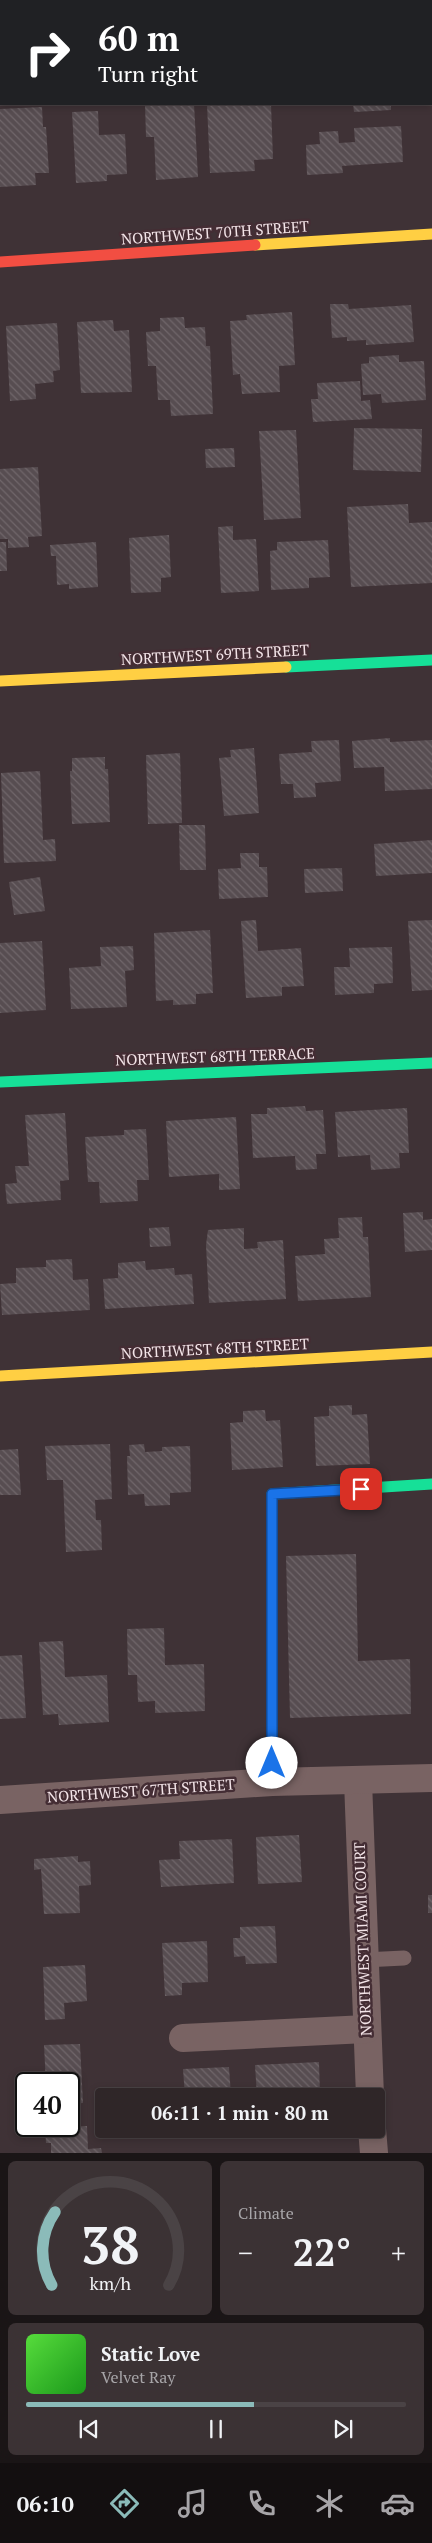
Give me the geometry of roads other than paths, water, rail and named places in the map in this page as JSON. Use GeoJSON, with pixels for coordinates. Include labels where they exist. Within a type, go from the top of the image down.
{"type":"FeatureCollection","features":[{"type":"Feature","properties":{"kind":"street","name":"NORTHWEST 70TH STREET"},"geometry":{"type":"LineString","coordinates":[[0,262],[432,234]]}},
{"type":"Feature","properties":{"kind":"street","name":"NORTHWEST 69TH STREET"},"geometry":{"type":"LineString","coordinates":[[0,681],[432,660]]}},
{"type":"Feature","properties":{"kind":"street","name":"NORTHWEST 68TH TERRACE"},"geometry":{"type":"LineString","coordinates":[[0,1082],[432,1063]]}},
{"type":"Feature","properties":{"kind":"street","name":"NORTHWEST 68TH STREET"},"geometry":{"type":"LineString","coordinates":[[0,1376],[432,1352]]}},
{"type":"Feature","properties":{"kind":"street"},"geometry":{"type":"LineString","coordinates":[[272,1782],[272,1494],[432,1484]]}},
{"type":"Feature","properties":{"kind":"street","name":"NORTHWEST 67TH STREET"},"geometry":{"type":"LineString","coordinates":[[0,1800],[272,1782],[432,1778]]}},
{"type":"Feature","properties":{"kind":"street","name":"NORTHWEST MIAMI COURT"},"geometry":{"type":"LineString","coordinates":[[358,1781],[370,2088]]}},
{"type":"Feature","properties":{"kind":"street"},"geometry":{"type":"LineString","coordinates":[[183,2038],[366,2029]]}},
{"type":"Feature","properties":{"kind":"street"},"geometry":{"type":"LineString","coordinates":[[373,2138],[374,2153]]}},
{"type":"Feature","properties":{"kind":"lane"},"geometry":{"type":"LineString","coordinates":[[364,1960],[404,1958]]}}]}
